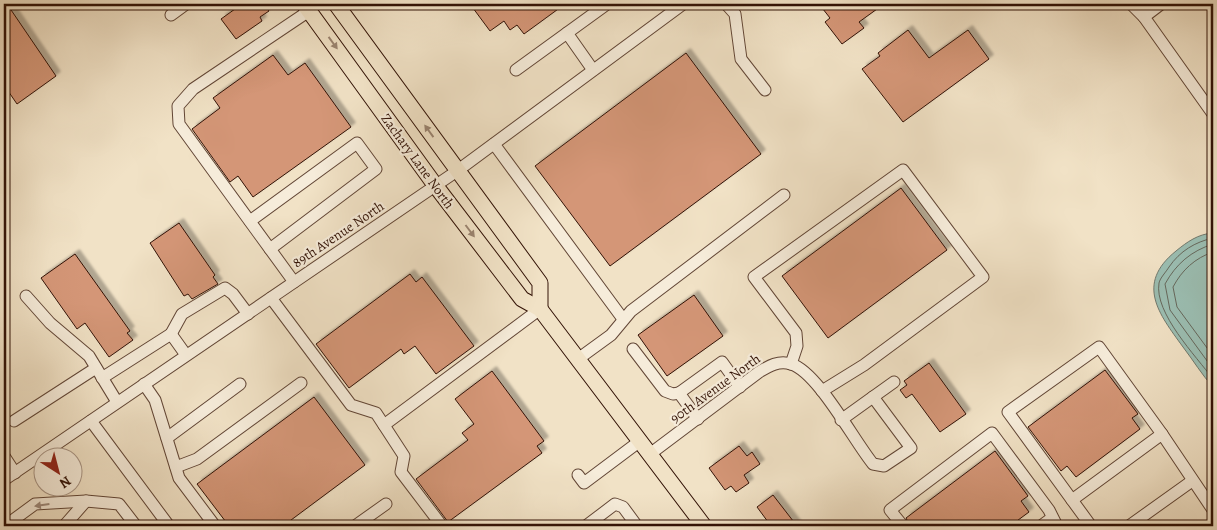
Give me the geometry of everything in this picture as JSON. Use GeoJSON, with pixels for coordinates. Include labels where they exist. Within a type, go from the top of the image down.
{"type":"FeatureCollection","features":[{"type":"Feature","properties":{"kind":"main road","name":"Zachary Lane North"},"geometry":{"type":"LineString","coordinates":[[336,4],[540,283],[540,309]]}},
{"type":"Feature","properties":{"kind":"main road","name":"Zachary Lane North"},"geometry":{"type":"LineString","coordinates":[[307,7],[435,185],[522,300],[540,309],[704,526]]}},
{"type":"Feature","properties":{"kind":"street"},"geometry":{"type":"LineString","coordinates":[[171,14],[186,4]]}},
{"type":"Feature","properties":{"kind":"street"},"geometry":{"type":"LineString","coordinates":[[516,70],[607,4]]}},
{"type":"Feature","properties":{"kind":"street","name":"89th Avenue North"},"geometry":{"type":"LineString","coordinates":[[4,480],[457,171],[683,4]]}},
{"type":"Feature","properties":{"kind":"street"},"geometry":{"type":"LineString","coordinates":[[726,4],[735,14],[741,59],[765,90]]}},
{"type":"Feature","properties":{"kind":"street"},"geometry":{"type":"LineString","coordinates":[[1131,4],[1144,17],[1213,114]]}},
{"type":"Feature","properties":{"kind":"street"},"geometry":{"type":"LineString","coordinates":[[1144,17],[1161,4]]}},
{"type":"Feature","properties":{"kind":"street"},"geometry":{"type":"LineString","coordinates":[[294,282],[179,124],[178,106],[193,89],[307,7]]}},
{"type":"Feature","properties":{"kind":"street"},"geometry":{"type":"LineString","coordinates":[[567,33],[593,70]]}},
{"type":"Feature","properties":{"kind":"street"},"geometry":{"type":"LineString","coordinates":[[250,222],[357,143],[376,169],[270,249]]}},
{"type":"Feature","properties":{"kind":"street"},"geometry":{"type":"LineString","coordinates":[[494,144],[623,319]]}},
{"type":"Feature","properties":{"kind":"street"},"geometry":{"type":"LineString","coordinates":[[822,391],[864,365],[983,277],[903,170],[754,277],[796,333],[797,346],[791,364],[808,375],[822,391],[873,464],[884,466],[911,448],[873,397]]}},
{"type":"Feature","properties":{"kind":"street"},"geometry":{"type":"LineString","coordinates":[[578,358],[611,335],[623,319],[784,195]]}},
{"type":"Feature","properties":{"kind":"street"},"geometry":{"type":"LineString","coordinates":[[102,378],[171,334],[182,314],[224,288],[233,294],[248,314]]}},
{"type":"Feature","properties":{"kind":"street"},"geometry":{"type":"LineString","coordinates":[[26,296],[50,323],[81,348],[118,402]]}},
{"type":"Feature","properties":{"kind":"street"},"geometry":{"type":"LineString","coordinates":[[271,298],[352,405],[376,413],[404,456],[401,472],[442,526]]}},
{"type":"Feature","properties":{"kind":"street"},"geometry":{"type":"LineString","coordinates":[[384,425],[540,309]]}},
{"type":"Feature","properties":{"kind":"street"},"geometry":{"type":"LineString","coordinates":[[171,334],[186,355]]}},
{"type":"Feature","properties":{"kind":"street"},"geometry":{"type":"LineString","coordinates":[[1091,526],[1008,412],[1099,347],[1162,434],[1213,510]]}},
{"type":"Feature","properties":{"kind":"street"},"geometry":{"type":"LineString","coordinates":[[633,349],[664,391],[673,394],[679,393],[722,362],[740,387]]}},
{"type":"Feature","properties":{"kind":"street","name":"90th Avenue North"},"geometry":{"type":"LineString","coordinates":[[650,454],[772,365],[778,362],[791,364]]}},
{"type":"Feature","properties":{"kind":"street"},"geometry":{"type":"LineString","coordinates":[[14,421],[96,368]]}},
{"type":"Feature","properties":{"kind":"street"},"geometry":{"type":"LineString","coordinates":[[176,467],[197,459],[301,382]]}},
{"type":"Feature","properties":{"kind":"street"},"geometry":{"type":"LineString","coordinates":[[841,420],[894,382]]}},
{"type":"Feature","properties":{"kind":"street"},"geometry":{"type":"LineString","coordinates":[[144,384],[155,400],[179,478],[215,526]]}},
{"type":"Feature","properties":{"kind":"street"},"geometry":{"type":"LineString","coordinates":[[167,438],[240,384]]}},
{"type":"Feature","properties":{"kind":"street"},"geometry":{"type":"LineString","coordinates":[[679,393],[698,418]]}},
{"type":"Feature","properties":{"kind":"street"},"geometry":{"type":"LineString","coordinates":[[91,421],[169,526]]}},
{"type":"Feature","properties":{"kind":"street"},"geometry":{"type":"LineString","coordinates":[[903,526],[890,510],[992,434],[1049,510],[1054,522],[1041,526]]}},
{"type":"Feature","properties":{"kind":"street"},"geometry":{"type":"LineString","coordinates":[[1072,500],[1162,434]]}},
{"type":"Feature","properties":{"kind":"street"},"geometry":{"type":"LineString","coordinates":[[578,475],[584,483],[640,441]]}},
{"type":"Feature","properties":{"kind":"street"},"geometry":{"type":"LineString","coordinates":[[4,456],[15,473]]}},
{"type":"Feature","properties":{"kind":"street"},"geometry":{"type":"LineString","coordinates":[[1129,526],[1192,481]]}},
{"type":"Feature","properties":{"kind":"street"},"geometry":{"type":"LineString","coordinates":[[64,526],[86,501]]}},
{"type":"Feature","properties":{"kind":"street"},"geometry":{"type":"LineString","coordinates":[[5,526],[35,504],[86,501],[119,504],[136,526]]}},
{"type":"Feature","properties":{"kind":"street"},"geometry":{"type":"LineString","coordinates":[[355,526],[386,504]]}},
{"type":"Feature","properties":{"kind":"street"},"geometry":{"type":"LineString","coordinates":[[586,526],[614,504],[623,507],[637,526]]}},
{"type":"Feature","properties":{"kind":"water"},"geometry":{"type":"Polygon","coordinates":[[[1213,233],[1213,387],[1166,323],[1155,299],[1154,287],[1156,275],[1164,263],[1176,251],[1193,239],[1213,233]]]}},
{"type":"Feature","properties":{"kind":"building"},"geometry":{"type":"Polygon","coordinates":[[[4,4],[7,4],[56,76],[17,104],[4,85],[4,4]]]}},
{"type":"Feature","properties":{"kind":"building"},"geometry":{"type":"Polygon","coordinates":[[[242,4],[264,4],[269,11],[260,17],[262,21],[236,39],[221,19],[242,4]]]}},
{"type":"Feature","properties":{"kind":"building"},"geometry":{"type":"Polygon","coordinates":[[[470,4],[565,4],[524,34],[517,25],[510,30],[504,21],[490,31],[470,4]]]}},
{"type":"Feature","properties":{"kind":"building"},"geometry":{"type":"Polygon","coordinates":[[[819,4],[840,4],[844,9],[853,4],[884,4],[859,22],[864,28],[842,44],[825,22],[830,18],[819,4]]]}},
{"type":"Feature","properties":{"kind":"building"},"geometry":{"type":"Polygon","coordinates":[[[908,30],[929,58],[968,30],[989,59],[903,122],[862,69],[880,56],[878,53],[908,30]]]}},
{"type":"Feature","properties":{"kind":"building"},"geometry":{"type":"Polygon","coordinates":[[[686,53],[761,154],[610,266],[535,166],[686,53]]]}},
{"type":"Feature","properties":{"kind":"building"},"geometry":{"type":"Polygon","coordinates":[[[273,55],[288,75],[305,63],[351,127],[253,197],[238,176],[230,182],[192,129],[220,108],[213,98],[273,55]]]}},
{"type":"Feature","properties":{"kind":"building"},"geometry":{"type":"Polygon","coordinates":[[[901,188],[947,250],[828,338],[782,276],[901,188]]]}},
{"type":"Feature","properties":{"kind":"building"},"geometry":{"type":"Polygon","coordinates":[[[179,223],[215,275],[213,277],[218,284],[192,299],[188,294],[184,296],[150,243],[179,223]]]}},
{"type":"Feature","properties":{"kind":"building"},"geometry":{"type":"Polygon","coordinates":[[[75,254],[130,331],[127,333],[133,340],[109,357],[85,323],[77,329],[41,278],[75,254]]]}},
{"type":"Feature","properties":{"kind":"building"},"geometry":{"type":"Polygon","coordinates":[[[410,274],[416,282],[422,277],[474,346],[436,374],[415,346],[404,354],[401,349],[349,388],[316,344],[410,274]]]}},
{"type":"Feature","properties":{"kind":"building"},"geometry":{"type":"Polygon","coordinates":[[[694,295],[723,336],[667,376],[638,335],[694,295]]]}},
{"type":"Feature","properties":{"kind":"building"},"geometry":{"type":"Polygon","coordinates":[[[929,363],[966,414],[940,432],[912,394],[906,398],[900,390],[907,385],[904,381],[929,363]]]}},
{"type":"Feature","properties":{"kind":"building"},"geometry":{"type":"Polygon","coordinates":[[[1105,370],[1138,414],[1132,418],[1140,429],[1076,477],[1067,466],[1061,471],[1028,427],[1105,370]]]}},
{"type":"Feature","properties":{"kind":"building"},"geometry":{"type":"Polygon","coordinates":[[[492,371],[544,441],[537,446],[542,453],[448,522],[416,479],[468,440],[462,433],[474,424],[455,399],[492,371]]]}},
{"type":"Feature","properties":{"kind":"building"},"geometry":{"type":"Polygon","coordinates":[[[314,397],[365,465],[283,526],[229,526],[197,484],[314,397]]]}},
{"type":"Feature","properties":{"kind":"building"},"geometry":{"type":"Polygon","coordinates":[[[739,446],[747,456],[752,452],[760,464],[744,475],[749,483],[736,492],[731,486],[725,490],[709,468],[739,446]]]}},
{"type":"Feature","properties":{"kind":"building"},"geometry":{"type":"Polygon","coordinates":[[[995,451],[1028,496],[1021,501],[1029,512],[1010,526],[910,526],[906,518],[995,451]]]}},
{"type":"Feature","properties":{"kind":"building"},"geometry":{"type":"Polygon","coordinates":[[[773,495],[797,526],[771,526],[757,507],[773,495]]]}}]}
